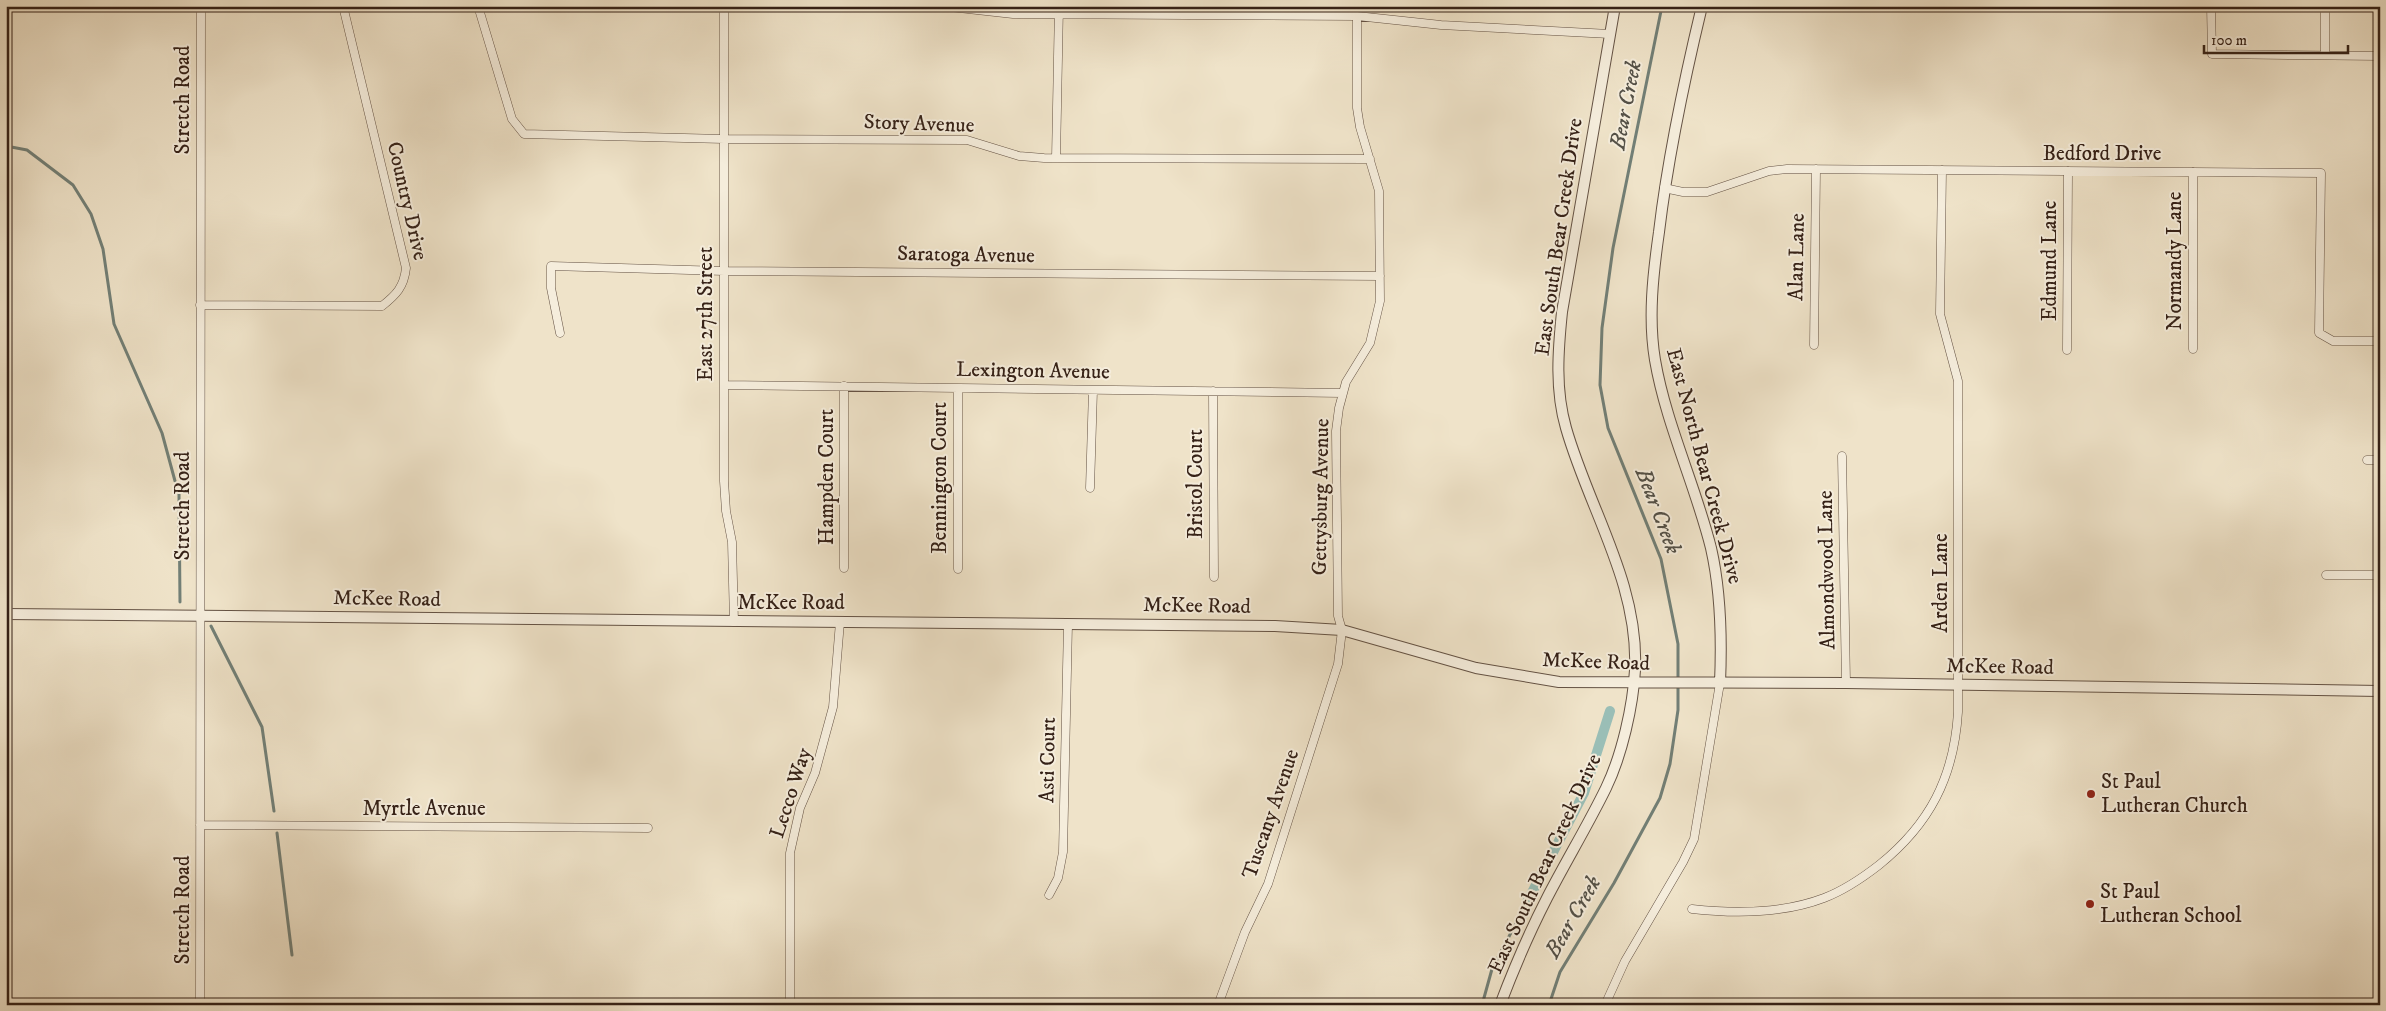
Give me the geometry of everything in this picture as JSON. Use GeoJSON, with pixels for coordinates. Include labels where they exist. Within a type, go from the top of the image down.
{"type":"FeatureCollection","features":[{"type":"Feature","properties":{"kind":"street","name":"Stretch Road"},"geometry":{"type":"LineString","coordinates":[[200,1005],[202,616],[201,6]]}},
{"type":"Feature","properties":{"kind":"street","name":"Country Drive"},"geometry":{"type":"LineString","coordinates":[[200,306],[382,306],[398,292],[405,280],[406,268],[343,6]]}},
{"type":"Feature","properties":{"kind":"street","name":"Story Avenue"},"geometry":{"type":"LineString","coordinates":[[478,6],[512,119],[524,134],[724,139],[967,140],[1019,156],[1056,158],[1370,159]]}},
{"type":"Feature","properties":{"kind":"street","name":"East 27th Street"},"geometry":{"type":"LineString","coordinates":[[724,6],[724,480],[726,511],[732,542],[734,622]]}},
{"type":"Feature","properties":{"kind":"street"},"geometry":{"type":"LineString","coordinates":[[834,6],[950,7],[1013,14],[1059,10],[1357,16],[1441,25],[1610,34]]}},
{"type":"Feature","properties":{"kind":"street","name":"East South Bear Creek Drive"},"geometry":{"type":"LineString","coordinates":[[1500,1005],[1517,958],[1547,897],[1607,786],[1620,745],[1633,683],[1633,642],[1623,580],[1565,427],[1558,374],[1558,345],[1562,312],[1615,6]]}},
{"type":"Feature","properties":{"kind":"street","name":"East North Bear Creek Drive"},"geometry":{"type":"LineString","coordinates":[[1605,1005],[1625,961],[1683,862],[1694,839],[1720,683],[1722,629],[1711,548],[1662,394],[1652,336],[1652,300],[1664,188],[1680,100],[1702,6]]}},
{"type":"Feature","properties":{"kind":"street"},"geometry":{"type":"LineString","coordinates":[[2211,6],[2212,54],[2380,56]]}},
{"type":"Feature","properties":{"kind":"street"},"geometry":{"type":"LineString","coordinates":[[2325,6],[2325,56]]}},
{"type":"Feature","properties":{"kind":"street"},"geometry":{"type":"LineString","coordinates":[[1056,158],[1059,10]]}},
{"type":"Feature","properties":{"kind":"street","name":"Gettysburg Avenue"},"geometry":{"type":"LineString","coordinates":[[1342,630],[1338,616],[1336,431],[1342,393],[1354,367],[1370,342],[1379,314],[1380,276],[1379,191],[1357,108],[1357,16]]}},
{"type":"Feature","properties":{"kind":"street","name":"Bedford Drive"},"geometry":{"type":"LineString","coordinates":[[1664,188],[1684,192],[1707,192],[1769,171],[1816,169],[2321,173],[2320,333],[2332,341],[2380,342]]}},
{"type":"Feature","properties":{"kind":"street","name":"Alan Lane"},"geometry":{"type":"LineString","coordinates":[[1814,345],[1816,169]]}},
{"type":"Feature","properties":{"kind":"street","name":"Arden Lane"},"geometry":{"type":"LineString","coordinates":[[1692,909],[1734,912],[1762,911],[1822,899],[1848,888],[1887,859],[1913,835],[1923,822],[1944,782],[1955,743],[1959,685],[1958,381],[1940,314],[1942,170]]}},
{"type":"Feature","properties":{"kind":"street","name":"Edmund Lane"},"geometry":{"type":"LineString","coordinates":[[2067,350],[2068,171]]}},
{"type":"Feature","properties":{"kind":"street","name":"Normandy Lane"},"geometry":{"type":"LineString","coordinates":[[2193,172],[2193,349]]}},
{"type":"Feature","properties":{"kind":"street","name":"Saratoga Avenue"},"geometry":{"type":"LineString","coordinates":[[560,333],[551,288],[551,266],[724,271],[1380,276]]}},
{"type":"Feature","properties":{"kind":"street","name":"Lexington Avenue"},"geometry":{"type":"LineString","coordinates":[[724,385],[1342,393]]}},
{"type":"Feature","properties":{"kind":"street","name":"Hampden Court"},"geometry":{"type":"LineString","coordinates":[[844,386],[844,568]]}},
{"type":"Feature","properties":{"kind":"street","name":"Bennington Court"},"geometry":{"type":"LineString","coordinates":[[958,388],[958,569]]}},
{"type":"Feature","properties":{"kind":"street"},"geometry":{"type":"LineString","coordinates":[[1090,488],[1093,390]]}},
{"type":"Feature","properties":{"kind":"street","name":"Bristol Court"},"geometry":{"type":"LineString","coordinates":[[1213,391],[1214,577]]}},
{"type":"Feature","properties":{"kind":"street","name":"Almondwood Lane"},"geometry":{"type":"LineString","coordinates":[[1842,456],[1846,683]]}},
{"type":"Feature","properties":{"kind":"street"},"geometry":{"type":"LineString","coordinates":[[2367,460],[2380,460]]}},
{"type":"Feature","properties":{"kind":"street"},"geometry":{"type":"LineString","coordinates":[[2326,575],[2380,575]]}},
{"type":"Feature","properties":{"kind":"street","name":"McKee Road"},"geometry":{"type":"LineString","coordinates":[[6,614],[1227,625],[1342,630],[1476,668],[1559,682],[1846,683],[2380,691]]}},
{"type":"Feature","properties":{"kind":"street","name":"Lecco Way"},"geometry":{"type":"LineString","coordinates":[[790,1005],[790,853],[796,823],[826,740],[833,707],[840,622]]}},
{"type":"Feature","properties":{"kind":"street","name":"Asti Court"},"geometry":{"type":"LineString","coordinates":[[1049,895],[1058,878],[1063,852],[1068,624]]}},
{"type":"Feature","properties":{"kind":"street","name":"Tuscany Avenue"},"geometry":{"type":"LineString","coordinates":[[1218,1005],[1245,932],[1268,884],[1335,677],[1342,630]]}},
{"type":"Feature","properties":{"kind":"street","name":"Myrtle Avenue"},"geometry":{"type":"LineString","coordinates":[[200,825],[648,828]]}},
{"type":"Feature","properties":{"kind":"waterway","name":"Bear Creek"},"geometry":{"type":"LineString","coordinates":[[1549,1005],[1560,972],[1614,883],[1660,798],[1670,764],[1678,710],[1678,644],[1661,559],[1608,428],[1600,385],[1602,328],[1613,248],[1662,6]]}},
{"type":"Feature","properties":{"kind":"waterway"},"geometry":{"type":"LineString","coordinates":[[6,146],[27,150],[73,185],[91,214],[103,249],[114,324],[162,433],[175,481]]}},
{"type":"Feature","properties":{"kind":"waterway"},"geometry":{"type":"LineString","coordinates":[[179,494],[180,602]]}},
{"type":"Feature","properties":{"kind":"waterway"},"geometry":{"type":"LineString","coordinates":[[211,626],[262,727],[274,811]]}},
{"type":"Feature","properties":{"kind":"waterway"},"geometry":{"type":"LineString","coordinates":[[1527,902],[1584,793],[1610,711]]}},
{"type":"Feature","properties":{"kind":"waterway"},"geometry":{"type":"LineString","coordinates":[[277,833],[292,955]]}},
{"type":"Feature","properties":{"kind":"waterway"},"geometry":{"type":"LineString","coordinates":[[1482,1005],[1492,969],[1527,902]]}},
{"type":"Feature","properties":{"kind":"place","name":"St Paul Lutheran Church"},"geometry":{"type":"Point","coordinates":[2091,794]}},
{"type":"Feature","properties":{"kind":"place","name":"St Paul Lutheran School"},"geometry":{"type":"Point","coordinates":[2090,904]}}]}
